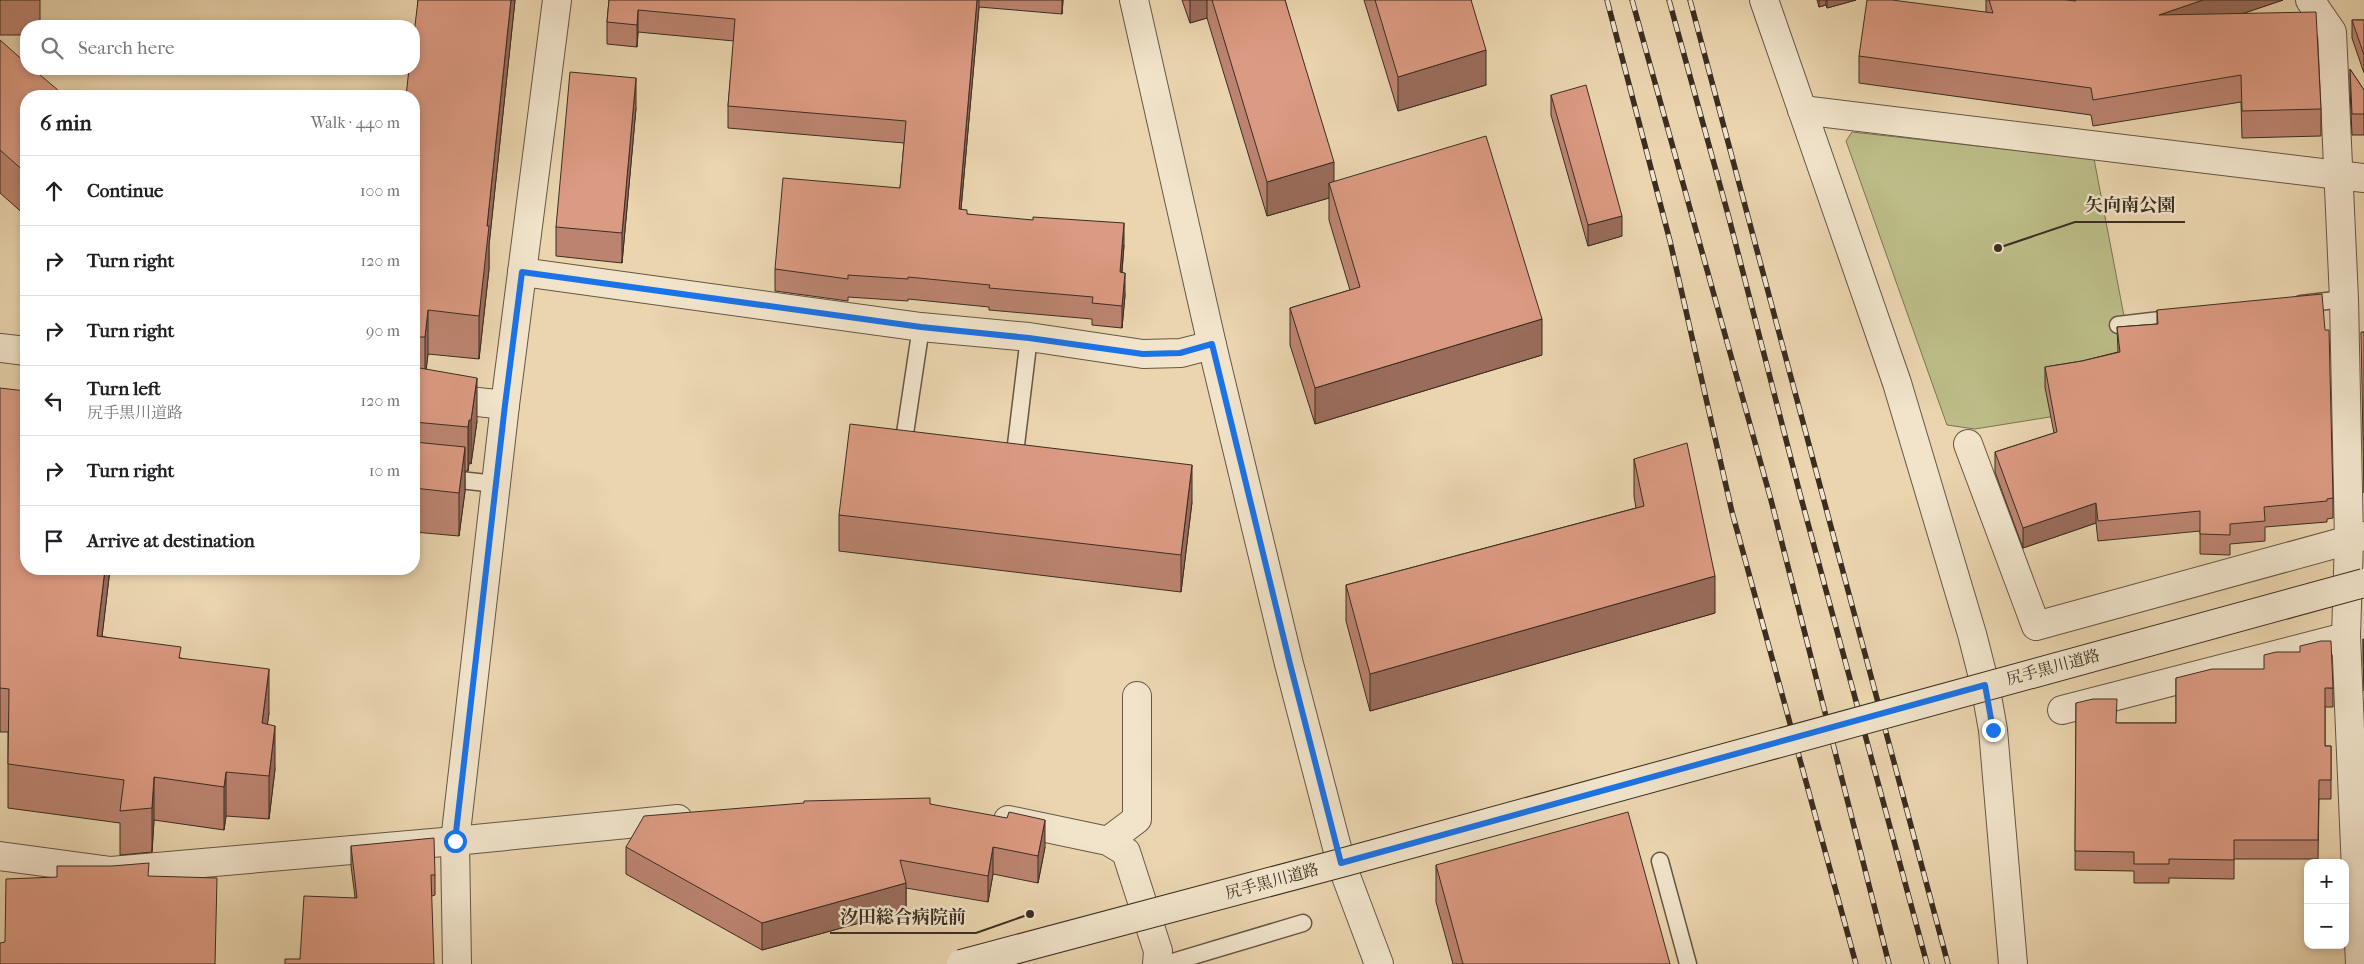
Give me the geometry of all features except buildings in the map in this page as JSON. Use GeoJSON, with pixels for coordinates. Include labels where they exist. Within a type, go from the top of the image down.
{"type":"FeatureCollection","features":[{"type":"Feature","properties":{"kind":"street"},"geometry":{"type":"LineString","coordinates":[[456,964],[455,841],[505,405],[558,0]]}},
{"type":"Feature","properties":{"kind":"street"},"geometry":{"type":"LineString","coordinates":[[1134,0],[1212,344],[1290,664],[1341,863],[1379,964]]}},
{"type":"Feature","properties":{"kind":"street"},"geometry":{"type":"LineString","coordinates":[[1764,0],[1896,383],[1972,634],[1985,685],[1993,730],[2013,964]]}},
{"type":"Feature","properties":{"kind":"street"},"geometry":{"type":"LineString","coordinates":[[2310,0],[2332,32],[2351,176],[2344,300],[2357,538],[2355,634],[2360,964]]}},
{"type":"Feature","properties":{"kind":"street"},"geometry":{"type":"LineString","coordinates":[[1802,110],[2351,176]]}},
{"type":"Feature","properties":{"kind":"street"},"geometry":{"type":"LineString","coordinates":[[522,272],[921,327],[1029,338],[1143,354],[1180,353],[1212,344]]}},
{"type":"Feature","properties":{"kind":"street"},"geometry":{"type":"LineString","coordinates":[[0,348],[20,350]]}},
{"type":"Feature","properties":{"kind":"street"},"geometry":{"type":"LineString","coordinates":[[420,396],[505,405]]}},
{"type":"Feature","properties":{"kind":"street"},"geometry":{"type":"LineString","coordinates":[[1968,444],[2036,626],[2357,538]]}},
{"type":"Feature","properties":{"kind":"street","name":"尻手黒川道路"},"geometry":{"type":"LineString","coordinates":[[961,964],[1341,863],[1985,685],[2364,583]]}},
{"type":"Feature","properties":{"kind":"street"},"geometry":{"type":"LineString","coordinates":[[2062,710],[2355,634]]}},
{"type":"Feature","properties":{"kind":"street"},"geometry":{"type":"LineString","coordinates":[[1108,841],[1137,820],[1137,696]]}},
{"type":"Feature","properties":{"kind":"street"},"geometry":{"type":"LineString","coordinates":[[984,815],[1108,841],[1126,852],[1158,951],[1157,964]]}},
{"type":"Feature","properties":{"kind":"street"},"geometry":{"type":"LineString","coordinates":[[0,856],[111,871],[455,841],[705,816]]}},
{"type":"Feature","properties":{"kind":"lane"},"geometry":{"type":"LineString","coordinates":[[2285,306],[2344,300]]}},
{"type":"Feature","properties":{"kind":"lane"},"geometry":{"type":"LineString","coordinates":[[2118,325],[2196,316]]}},
{"type":"Feature","properties":{"kind":"lane"},"geometry":{"type":"LineString","coordinates":[[904,440],[921,327]]}},
{"type":"Feature","properties":{"kind":"lane"},"geometry":{"type":"LineString","coordinates":[[1015,453],[1029,338]]}},
{"type":"Feature","properties":{"kind":"lane"},"geometry":{"type":"LineString","coordinates":[[420,475],[496,484]]}},
{"type":"Feature","properties":{"kind":"lane"},"geometry":{"type":"LineString","coordinates":[[1660,861],[1688,964]]}},
{"type":"Feature","properties":{"kind":"lane"},"geometry":{"type":"LineString","coordinates":[[1166,964],[1303,923]]}},
{"type":"Feature","properties":{"kind":"green space"},"geometry":{"type":"Polygon","coordinates":[[[1852,132],[2094,159],[2128,337],[2112,407],[1975,429],[1947,425],[1846,141],[1852,132]]]}},
{"type":"Feature","properties":{"kind":"railway"},"geometry":{"type":"LineString","coordinates":[[1607,0],[1670,241],[1732,512],[1856,964]]}},
{"type":"Feature","properties":{"kind":"railway"},"geometry":{"type":"LineString","coordinates":[[1632,0],[1771,500],[1889,964]]}},
{"type":"Feature","properties":{"kind":"railway"},"geometry":{"type":"LineString","coordinates":[[1669,0],[1729,218],[1800,494],[1927,964]]}},
{"type":"Feature","properties":{"kind":"railway"},"geometry":{"type":"LineString","coordinates":[[1690,0],[1948,964]]}},
{"type":"Feature","properties":{"kind":"place","name":"矢向南公園"},"geometry":{"type":"Point","coordinates":[1998,248]}},
{"type":"Feature","properties":{"kind":"place","name":"汐田総合病院前"},"geometry":{"type":"Point","coordinates":[1030,914]}},
{"type":"Feature","properties":{"kind":"route"},"geometry":{"type":"LineString","coordinates":[[455,841],[522,272],[921,327],[1029,338],[1143,354],[1180,353],[1212,344],[1341,863],[1985,685],[1993,730]]}}]}
